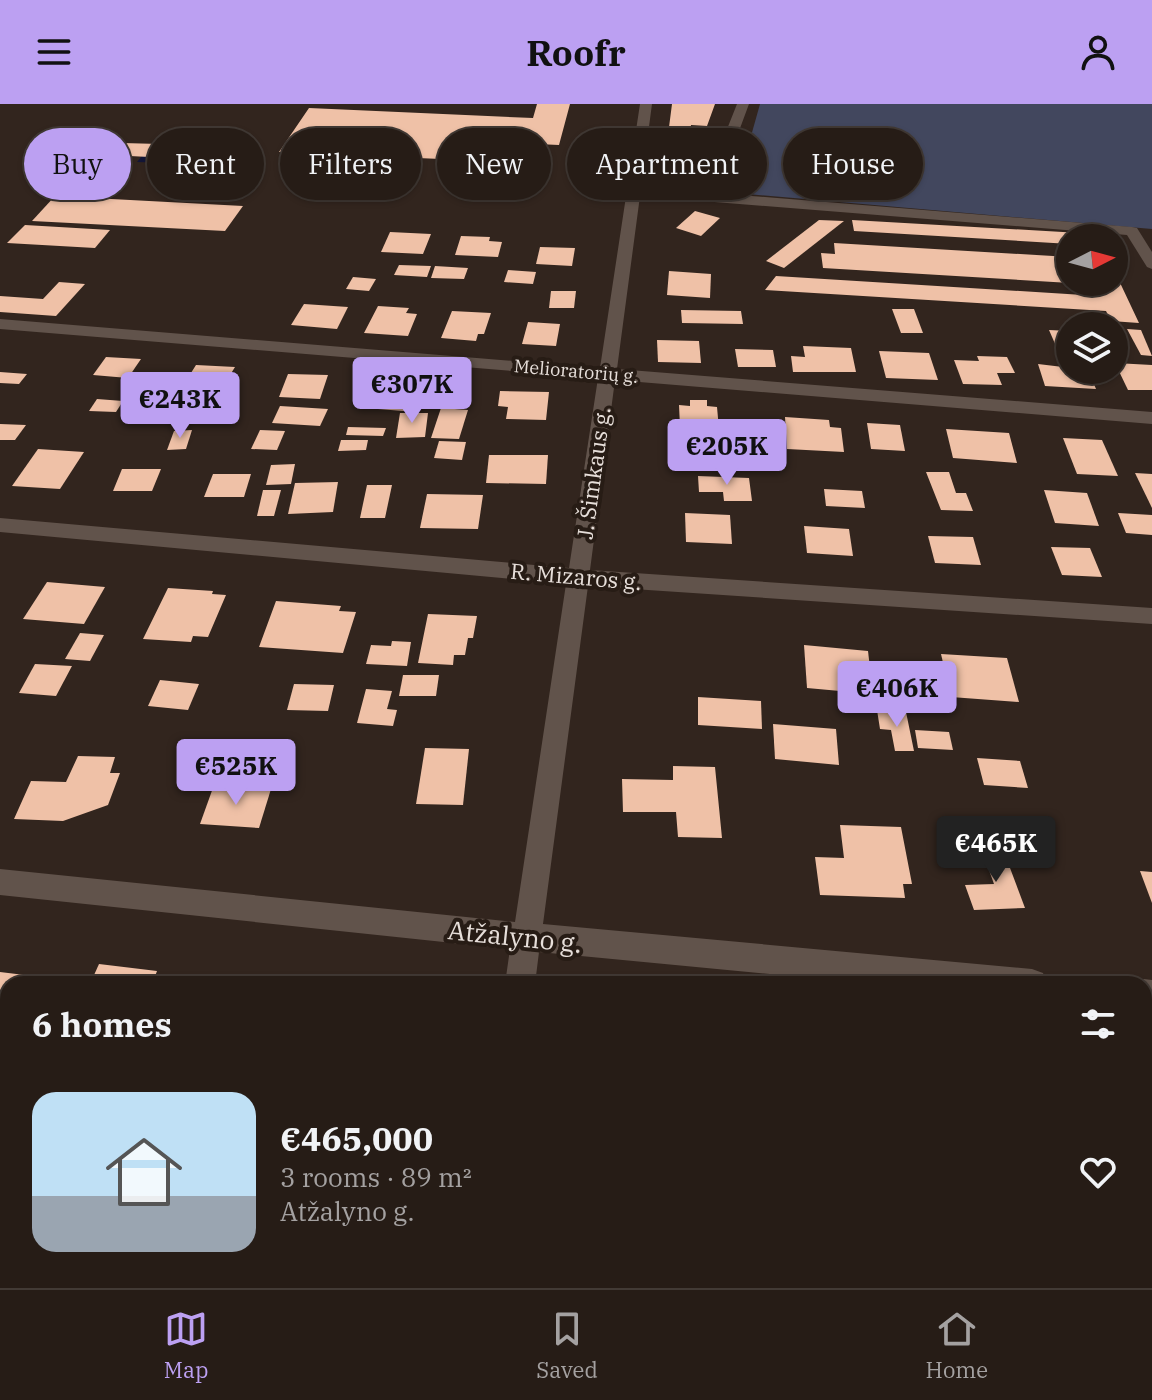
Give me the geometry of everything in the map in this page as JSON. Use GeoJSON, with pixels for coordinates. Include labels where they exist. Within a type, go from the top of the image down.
{"type":"FeatureCollection","features":[{"type":"Feature","properties":{"kind":"street","name":"J. Šimkaus g."},"geometry":{"type":"LineString","coordinates":[[642,128],[646,104]]}},
{"type":"Feature","properties":{"kind":"street"},"geometry":{"type":"LineString","coordinates":[[734,128],[743,104]]}},
{"type":"Feature","properties":{"kind":"street","name":"J. Šimkaus g."},"geometry":{"type":"LineString","coordinates":[[521,976],[632,200]]}},
{"type":"Feature","properties":{"kind":"street"},"geometry":{"type":"LineString","coordinates":[[756,200],[1132,231],[1148,250],[1152,264]]}},
{"type":"Feature","properties":{"kind":"street","name":"Melioratorių g."},"geometry":{"type":"LineString","coordinates":[[0,324],[1152,418]]}},
{"type":"Feature","properties":{"kind":"street","name":"R. Mizaros g."},"geometry":{"type":"LineString","coordinates":[[0,525],[578,577],[1152,616]]}},
{"type":"Feature","properties":{"kind":"street","name":"Atžalyno g."},"geometry":{"type":"LineString","coordinates":[[0,882],[526,937],[946,976]]}},
{"type":"Feature","properties":{"kind":"shaded area"},"geometry":{"type":"Polygon","coordinates":[[[760,104],[1152,104],[1152,229],[1128,227],[1128,224],[1094,224],[816,200],[923,200],[923,128],[783,128],[783,197],[767,196],[767,128],[753,128],[760,104]]]}},
{"type":"Feature","properties":{"kind":"shaded area"},"geometry":{"type":"Polygon","coordinates":[[[147,149],[147,162],[137,162],[147,149]]]}},
{"type":"Feature","properties":{"kind":"building"},"geometry":{"type":"Polygon","coordinates":[[[537,104],[570,104],[559,145],[551,145],[551,128],[437,128],[437,159],[421,158],[421,128],[295,128],[309,108],[533,118],[537,104]]]}},
{"type":"Feature","properties":{"kind":"building"},"geometry":{"type":"Polygon","coordinates":[[[672,104],[715,104],[707,126],[669,128],[672,104]]]}},
{"type":"Feature","properties":{"kind":"building"},"geometry":{"type":"Polygon","coordinates":[[[131,143],[147,144],[147,157],[131,156],[131,143]]]}},
{"type":"Feature","properties":{"kind":"building"},"geometry":{"type":"Polygon","coordinates":[[[51,200],[130,200],[243,206],[225,231],[32,221],[51,200]]]}},
{"type":"Feature","properties":{"kind":"building"},"geometry":{"type":"Polygon","coordinates":[[[695,211],[720,218],[701,236],[676,228],[695,211]]]}},
{"type":"Feature","properties":{"kind":"building"},"geometry":{"type":"Polygon","coordinates":[[[819,220],[844,221],[784,268],[766,261],[819,220]]]}},
{"type":"Feature","properties":{"kind":"building"},"geometry":{"type":"Polygon","coordinates":[[[852,220],[1056,232],[1056,243],[854,231],[852,220]]]}},
{"type":"Feature","properties":{"kind":"building"},"geometry":{"type":"Polygon","coordinates":[[[25,225],[110,230],[95,248],[7,243],[25,225]]]}},
{"type":"Feature","properties":{"kind":"building"},"geometry":{"type":"Polygon","coordinates":[[[390,232],[431,234],[423,254],[381,252],[390,232]]]}},
{"type":"Feature","properties":{"kind":"building"},"geometry":{"type":"Polygon","coordinates":[[[461,236],[490,237],[489,241],[502,242],[498,257],[455,255],[461,236]]]}},
{"type":"Feature","properties":{"kind":"building"},"geometry":{"type":"Polygon","coordinates":[[[834,243],[1056,256],[1056,282],[823,268],[821,253],[835,254],[834,243]]]}},
{"type":"Feature","properties":{"kind":"building"},"geometry":{"type":"Polygon","coordinates":[[[540,247],[575,248],[572,266],[536,264],[540,247]]]}},
{"type":"Feature","properties":{"kind":"building"},"geometry":{"type":"Polygon","coordinates":[[[399,265],[431,266],[427,277],[394,275],[399,265]]]}},
{"type":"Feature","properties":{"kind":"building"},"geometry":{"type":"Polygon","coordinates":[[[435,266],[468,268],[464,279],[431,278],[435,266]]]}},
{"type":"Feature","properties":{"kind":"building"},"geometry":{"type":"Polygon","coordinates":[[[508,270],[536,272],[533,284],[504,282],[508,270]]]}},
{"type":"Feature","properties":{"kind":"building"},"geometry":{"type":"Polygon","coordinates":[[[669,271],[711,274],[710,298],[667,295],[669,271]]]}},
{"type":"Feature","properties":{"kind":"building"},"geometry":{"type":"Polygon","coordinates":[[[776,276],[1056,293],[1056,296],[1126,296],[1139,323],[1128,322],[1128,312],[765,290],[776,276]]]}},
{"type":"Feature","properties":{"kind":"building"},"geometry":{"type":"Polygon","coordinates":[[[353,277],[376,279],[369,291],[346,289],[353,277]]]}},
{"type":"Feature","properties":{"kind":"building"},"geometry":{"type":"Polygon","coordinates":[[[59,282],[85,284],[56,316],[0,312],[0,296],[43,299],[59,282]]]}},
{"type":"Feature","properties":{"kind":"building"},"geometry":{"type":"Polygon","coordinates":[[[551,291],[576,291],[574,308],[549,308],[551,291]]]}},
{"type":"Feature","properties":{"kind":"building"},"geometry":{"type":"Polygon","coordinates":[[[304,304],[348,307],[337,329],[291,325],[304,304]]]}},
{"type":"Feature","properties":{"kind":"building"},"geometry":{"type":"Polygon","coordinates":[[[378,306],[409,308],[406,313],[417,314],[408,336],[364,333],[378,306]]]}},
{"type":"Feature","properties":{"kind":"building"},"geometry":{"type":"Polygon","coordinates":[[[892,309],[914,309],[923,333],[901,333],[892,309]]]}},
{"type":"Feature","properties":{"kind":"building"},"geometry":{"type":"Polygon","coordinates":[[[681,310],[741,311],[743,324],[682,323],[681,310]]]}},
{"type":"Feature","properties":{"kind":"building"},"geometry":{"type":"Polygon","coordinates":[[[452,311],[491,313],[484,334],[478,334],[476,341],[441,338],[452,311]]]}},
{"type":"Feature","properties":{"kind":"building"},"geometry":{"type":"Polygon","coordinates":[[[528,322],[560,324],[556,346],[522,344],[528,322]]]}},
{"type":"Feature","properties":{"kind":"building"},"geometry":{"type":"Polygon","coordinates":[[[1128,329],[1141,330],[1152,356],[1141,355],[1128,329]]]}},
{"type":"Feature","properties":{"kind":"building"},"geometry":{"type":"Polygon","coordinates":[[[1049,330],[1056,330],[1056,346],[1049,330]]]}},
{"type":"Feature","properties":{"kind":"building"},"geometry":{"type":"Polygon","coordinates":[[[657,340],[699,341],[701,363],[658,362],[657,340]]]}},
{"type":"Feature","properties":{"kind":"building"},"geometry":{"type":"Polygon","coordinates":[[[803,346],[851,348],[856,372],[793,372],[791,356],[805,357],[803,346]]]}},
{"type":"Feature","properties":{"kind":"building"},"geometry":{"type":"Polygon","coordinates":[[[735,349],[773,350],[776,367],[738,367],[735,349]]]}},
{"type":"Feature","properties":{"kind":"building"},"geometry":{"type":"Polygon","coordinates":[[[879,351],[929,353],[938,380],[886,378],[879,351]]]}},
{"type":"Feature","properties":{"kind":"building"},"geometry":{"type":"Polygon","coordinates":[[[977,356],[1007,357],[1015,373],[997,373],[1002,385],[963,384],[954,360],[979,361],[977,356]]]}},
{"type":"Feature","properties":{"kind":"building"},"geometry":{"type":"Polygon","coordinates":[[[106,357],[141,359],[128,378],[93,375],[106,357]]]}},
{"type":"Feature","properties":{"kind":"building"},"geometry":{"type":"Polygon","coordinates":[[[1038,364],[1056,366],[1056,384],[1094,384],[1096,389],[1045,386],[1038,364]]]}},
{"type":"Feature","properties":{"kind":"building"},"geometry":{"type":"Polygon","coordinates":[[[1128,364],[1152,365],[1152,390],[1128,390],[1125,384],[1128,384],[1128,364]]]}},
{"type":"Feature","properties":{"kind":"building"},"geometry":{"type":"Polygon","coordinates":[[[196,365],[235,367],[213,403],[230,405],[219,423],[179,420],[190,402],[174,400],[196,365]]]}},
{"type":"Feature","properties":{"kind":"building"},"geometry":{"type":"Polygon","coordinates":[[[0,372],[27,374],[19,384],[0,383],[0,372]]]}},
{"type":"Feature","properties":{"kind":"building"},"geometry":{"type":"Polygon","coordinates":[[[288,374],[328,375],[320,399],[279,397],[288,374]]]}},
{"type":"Feature","properties":{"kind":"building"},"geometry":{"type":"Polygon","coordinates":[[[392,377],[429,380],[416,412],[378,409],[392,377]]]}},
{"type":"Feature","properties":{"kind":"building"},"geometry":{"type":"Polygon","coordinates":[[[500,391],[549,392],[546,420],[506,419],[508,407],[498,406],[500,391]]]}},
{"type":"Feature","properties":{"kind":"building"},"geometry":{"type":"Polygon","coordinates":[[[97,399],[123,401],[116,412],[89,411],[97,399]]]}},
{"type":"Feature","properties":{"kind":"building"},"geometry":{"type":"Polygon","coordinates":[[[690,400],[707,400],[707,406],[717,407],[719,429],[680,427],[679,405],[690,406],[690,400]]]}},
{"type":"Feature","properties":{"kind":"building"},"geometry":{"type":"Polygon","coordinates":[[[280,406],[328,409],[320,426],[272,423],[280,406]]]}},
{"type":"Feature","properties":{"kind":"building"},"geometry":{"type":"Polygon","coordinates":[[[441,408],[468,410],[459,439],[431,438],[441,408]]]}},
{"type":"Feature","properties":{"kind":"building"},"geometry":{"type":"Polygon","coordinates":[[[400,413],[428,413],[425,437],[396,438],[400,413]]]}},
{"type":"Feature","properties":{"kind":"building"},"geometry":{"type":"Polygon","coordinates":[[[785,417],[829,420],[830,427],[841,428],[844,452],[787,449],[785,417]]]}},
{"type":"Feature","properties":{"kind":"building"},"geometry":{"type":"Polygon","coordinates":[[[867,423],[900,425],[905,451],[871,449],[867,423]]]}},
{"type":"Feature","properties":{"kind":"building"},"geometry":{"type":"Polygon","coordinates":[[[0,424],[26,425],[15,440],[0,440],[0,424]]]}},
{"type":"Feature","properties":{"kind":"building"},"geometry":{"type":"Polygon","coordinates":[[[348,427],[386,428],[383,436],[346,435],[348,427]]]}},
{"type":"Feature","properties":{"kind":"building"},"geometry":{"type":"Polygon","coordinates":[[[946,429],[1009,433],[1017,463],[953,458],[946,429]]]}},
{"type":"Feature","properties":{"kind":"building"},"geometry":{"type":"Polygon","coordinates":[[[192,430],[186,449],[167,450],[174,431],[192,430]]]}},
{"type":"Feature","properties":{"kind":"building"},"geometry":{"type":"Polygon","coordinates":[[[260,430],[285,431],[277,450],[251,449],[260,430]]]}},
{"type":"Feature","properties":{"kind":"building"},"geometry":{"type":"Polygon","coordinates":[[[1063,438],[1102,440],[1118,476],[1077,474],[1063,438]]]}},
{"type":"Feature","properties":{"kind":"building"},"geometry":{"type":"Polygon","coordinates":[[[341,440],[368,440],[366,450],[338,451],[341,440]]]}},
{"type":"Feature","properties":{"kind":"building"},"geometry":{"type":"Polygon","coordinates":[[[439,441],[466,442],[462,460],[434,458],[439,441]]]}},
{"type":"Feature","properties":{"kind":"building"},"geometry":{"type":"Polygon","coordinates":[[[721,447],[748,447],[750,460],[723,460],[721,447]]]}},
{"type":"Feature","properties":{"kind":"building"},"geometry":{"type":"Polygon","coordinates":[[[38,449],[84,452],[60,489],[12,486],[38,449]]]}},
{"type":"Feature","properties":{"kind":"building"},"geometry":{"type":"Polygon","coordinates":[[[489,455],[548,455],[546,484],[486,483],[489,455]]]}},
{"type":"Feature","properties":{"kind":"building"},"geometry":{"type":"Polygon","coordinates":[[[295,464],[291,484],[266,485],[271,465],[295,464]]]}},
{"type":"Feature","properties":{"kind":"building"},"geometry":{"type":"Polygon","coordinates":[[[122,469],[161,469],[152,491],[113,491],[122,469]]]}},
{"type":"Feature","properties":{"kind":"building"},"geometry":{"type":"Polygon","coordinates":[[[926,472],[949,472],[956,493],[966,493],[973,511],[941,510],[926,472]]]}},
{"type":"Feature","properties":{"kind":"building"},"geometry":{"type":"Polygon","coordinates":[[[1135,473],[1152,474],[1152,508],[1135,473]]]}},
{"type":"Feature","properties":{"kind":"building"},"geometry":{"type":"Polygon","coordinates":[[[213,474],[251,474],[244,497],[204,497],[213,474]]]}},
{"type":"Feature","properties":{"kind":"building"},"geometry":{"type":"Polygon","coordinates":[[[698,476],[749,478],[752,501],[724,501],[723,492],[699,492],[698,476]]]}},
{"type":"Feature","properties":{"kind":"building"},"geometry":{"type":"Polygon","coordinates":[[[338,482],[333,512],[288,514],[295,483],[338,482]]]}},
{"type":"Feature","properties":{"kind":"building"},"geometry":{"type":"Polygon","coordinates":[[[367,485],[392,485],[385,518],[360,518],[367,485]]]}},
{"type":"Feature","properties":{"kind":"building"},"geometry":{"type":"Polygon","coordinates":[[[824,489],[862,491],[865,508],[826,506],[824,489]]]}},
{"type":"Feature","properties":{"kind":"building"},"geometry":{"type":"Polygon","coordinates":[[[263,490],[281,490],[274,516],[257,516],[263,490]]]}},
{"type":"Feature","properties":{"kind":"building"},"geometry":{"type":"Polygon","coordinates":[[[1044,490],[1087,493],[1099,526],[1055,523],[1044,490]]]}},
{"type":"Feature","properties":{"kind":"building"},"geometry":{"type":"Polygon","coordinates":[[[427,494],[483,495],[478,529],[420,528],[427,494]]]}},
{"type":"Feature","properties":{"kind":"building"},"geometry":{"type":"Polygon","coordinates":[[[685,513],[730,515],[732,544],[686,542],[685,513]]]}},
{"type":"Feature","properties":{"kind":"building"},"geometry":{"type":"Polygon","coordinates":[[[1118,513],[1152,515],[1152,535],[1126,533],[1118,513]]]}},
{"type":"Feature","properties":{"kind":"building"},"geometry":{"type":"Polygon","coordinates":[[[804,526],[849,529],[853,556],[807,553],[804,526]]]}},
{"type":"Feature","properties":{"kind":"building"},"geometry":{"type":"Polygon","coordinates":[[[928,536],[973,537],[981,565],[935,563],[928,536]]]}},
{"type":"Feature","properties":{"kind":"building"},"geometry":{"type":"Polygon","coordinates":[[[1051,547],[1090,548],[1102,577],[1062,575],[1051,547]]]}},
{"type":"Feature","properties":{"kind":"building"},"geometry":{"type":"Polygon","coordinates":[[[47,582],[105,587],[84,624],[23,619],[47,582]]]}},
{"type":"Feature","properties":{"kind":"building"},"geometry":{"type":"Polygon","coordinates":[[[168,588],[213,591],[212,594],[226,595],[208,637],[193,636],[191,642],[143,639],[168,588]]]}},
{"type":"Feature","properties":{"kind":"building"},"geometry":{"type":"Polygon","coordinates":[[[276,601],[341,606],[339,611],[356,612],[343,653],[259,647],[276,601]]]}},
{"type":"Feature","properties":{"kind":"building"},"geometry":{"type":"Polygon","coordinates":[[[428,614],[477,616],[473,638],[468,638],[465,655],[454,655],[453,665],[418,663],[428,614]]]}},
{"type":"Feature","properties":{"kind":"building"},"geometry":{"type":"Polygon","coordinates":[[[80,633],[104,635],[90,661],[65,659],[80,633]]]}},
{"type":"Feature","properties":{"kind":"building"},"geometry":{"type":"Polygon","coordinates":[[[392,641],[411,642],[407,666],[366,664],[371,645],[391,646],[392,641]]]}},
{"type":"Feature","properties":{"kind":"building"},"geometry":{"type":"Polygon","coordinates":[[[804,645],[868,651],[873,694],[807,688],[804,645]]]}},
{"type":"Feature","properties":{"kind":"building"},"geometry":{"type":"Polygon","coordinates":[[[941,654],[1007,658],[1019,702],[951,697],[941,654]]]}},
{"type":"Feature","properties":{"kind":"building"},"geometry":{"type":"Polygon","coordinates":[[[35,664],[72,666],[56,696],[19,693],[35,664]]]}},
{"type":"Feature","properties":{"kind":"building"},"geometry":{"type":"Polygon","coordinates":[[[403,675],[439,675],[436,696],[399,696],[403,675]]]}},
{"type":"Feature","properties":{"kind":"building"},"geometry":{"type":"Polygon","coordinates":[[[160,680],[199,684],[188,710],[148,706],[160,680]]]}},
{"type":"Feature","properties":{"kind":"building"},"geometry":{"type":"Polygon","coordinates":[[[294,684],[334,685],[328,711],[287,710],[294,684]]]}},
{"type":"Feature","properties":{"kind":"building"},"geometry":{"type":"Polygon","coordinates":[[[366,689],[392,691],[387,709],[397,710],[393,726],[357,723],[366,689]]]}},
{"type":"Feature","properties":{"kind":"building"},"geometry":{"type":"Polygon","coordinates":[[[698,697],[761,701],[762,729],[698,725],[698,697]]]}},
{"type":"Feature","properties":{"kind":"building"},"geometry":{"type":"Polygon","coordinates":[[[877,710],[906,712],[914,751],[895,751],[891,730],[880,729],[877,710]]]}},
{"type":"Feature","properties":{"kind":"building"},"geometry":{"type":"Polygon","coordinates":[[[773,724],[836,729],[839,765],[775,759],[773,724]]]}},
{"type":"Feature","properties":{"kind":"building"},"geometry":{"type":"Polygon","coordinates":[[[915,730],[949,732],[953,750],[918,748],[915,730]]]}},
{"type":"Feature","properties":{"kind":"building"},"geometry":{"type":"Polygon","coordinates":[[[425,748],[469,749],[463,805],[416,804],[425,748]]]}},
{"type":"Feature","properties":{"kind":"building"},"geometry":{"type":"Polygon","coordinates":[[[78,756],[115,757],[110,773],[120,773],[108,805],[63,821],[14,819],[31,781],[66,782],[78,756]]]}},
{"type":"Feature","properties":{"kind":"building"},"geometry":{"type":"Polygon","coordinates":[[[977,758],[1020,761],[1028,788],[984,785],[977,758]]]}},
{"type":"Feature","properties":{"kind":"building"},"geometry":{"type":"Polygon","coordinates":[[[673,766],[715,767],[722,838],[678,837],[676,812],[623,812],[622,779],[673,780],[673,766]]]}},
{"type":"Feature","properties":{"kind":"building"},"geometry":{"type":"Polygon","coordinates":[[[214,785],[271,789],[259,828],[200,824],[214,785]]]}},
{"type":"Feature","properties":{"kind":"building"},"geometry":{"type":"Polygon","coordinates":[[[840,825],[901,827],[912,884],[903,884],[905,898],[820,895],[815,857],[844,858],[840,825]]]}},
{"type":"Feature","properties":{"kind":"building"},"geometry":{"type":"Polygon","coordinates":[[[1001,844],[1025,908],[974,910],[965,885],[994,884],[980,845],[1001,844]]]}},
{"type":"Feature","properties":{"kind":"building"},"geometry":{"type":"Polygon","coordinates":[[[1140,871],[1152,872],[1152,903],[1140,871]]]}},
{"type":"Feature","properties":{"kind":"building"},"geometry":{"type":"Polygon","coordinates":[[[99,964],[157,971],[155,976],[94,976],[99,964]]]}},
{"type":"Feature","properties":{"kind":"building"},"geometry":{"type":"Polygon","coordinates":[[[0,972],[33,976],[0,976],[0,972]]]}}]}
